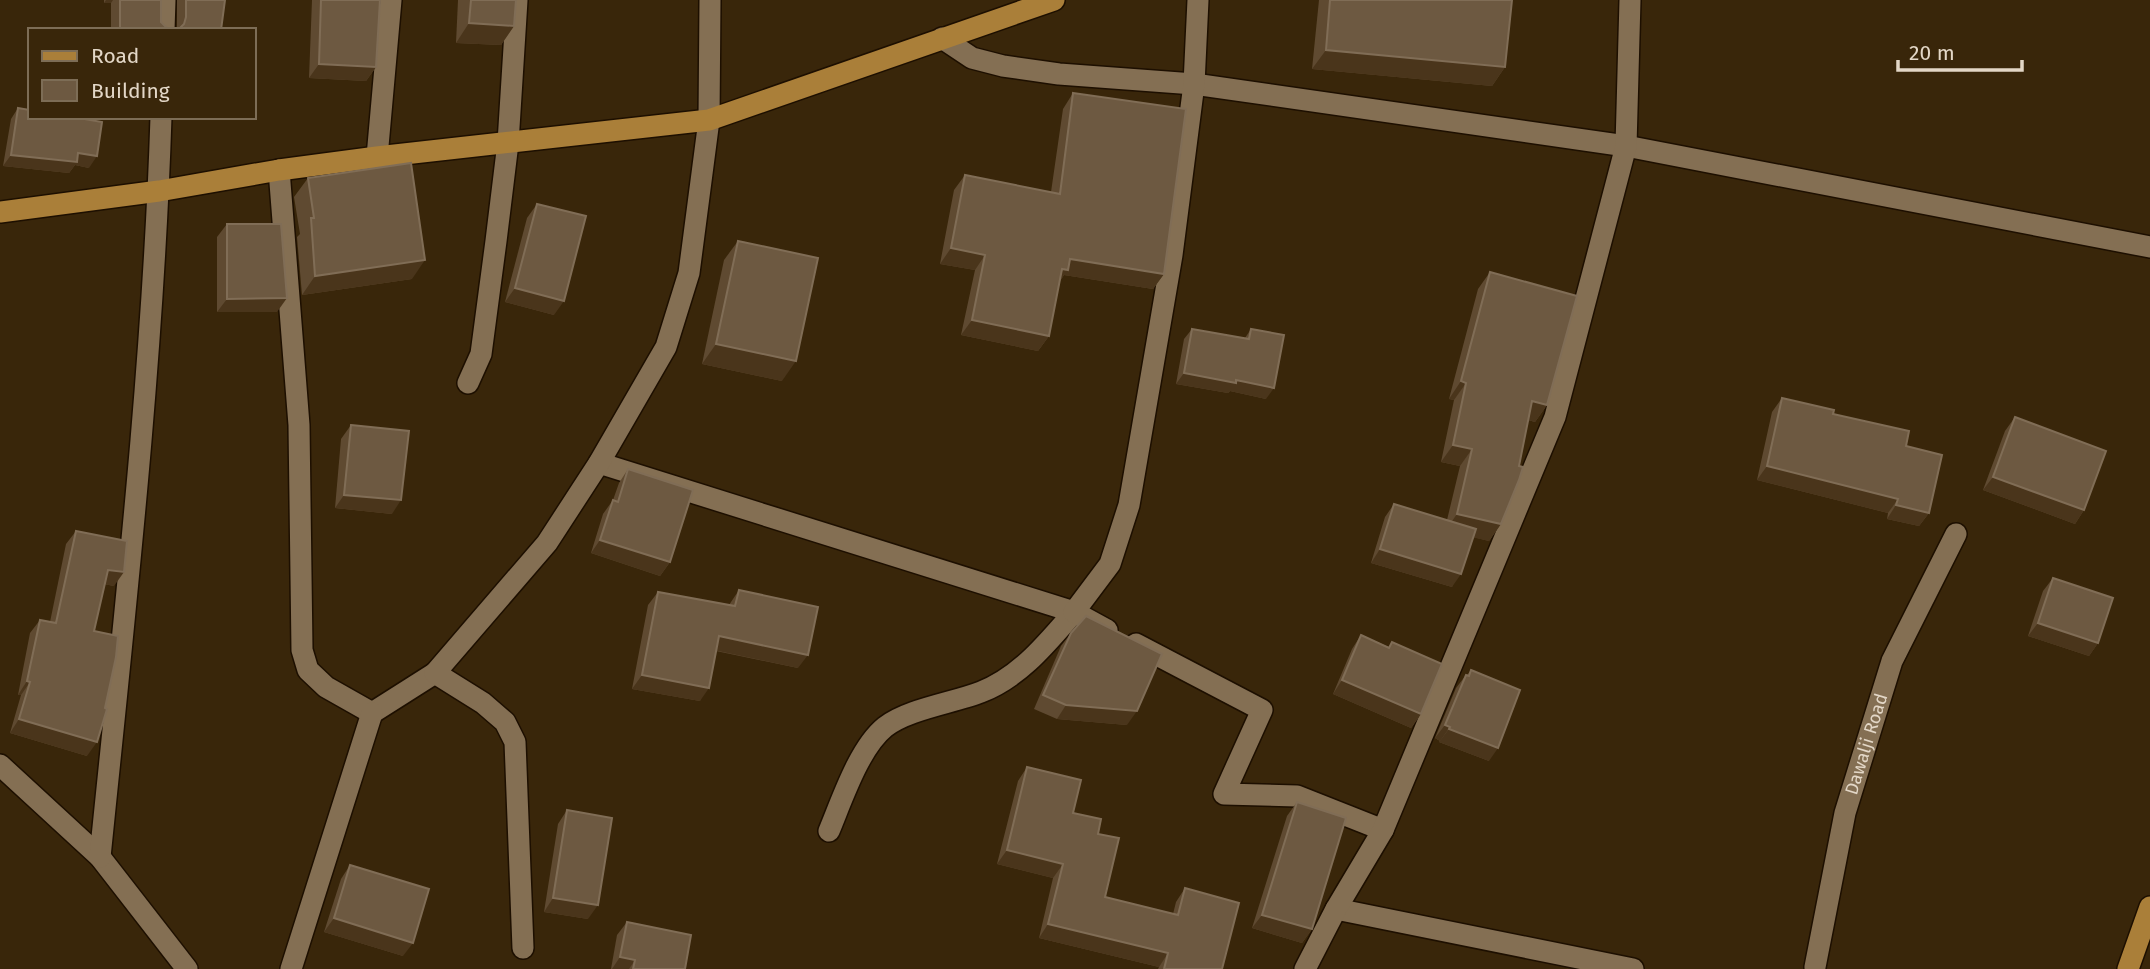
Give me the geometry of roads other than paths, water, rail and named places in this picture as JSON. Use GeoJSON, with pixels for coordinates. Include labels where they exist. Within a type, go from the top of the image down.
{"type":"FeatureCollection","features":[{"type":"Feature","properties":{"kind":"main road"},"geometry":{"type":"LineString","coordinates":[[0,212],[159,191],[279,170],[377,157],[709,120],[1054,0]]}},
{"type":"Feature","properties":{"kind":"main road"},"geometry":{"type":"LineString","coordinates":[[2128,969],[2150,907]]}},
{"type":"Feature","properties":{"kind":"street"},"geometry":{"type":"LineString","coordinates":[[164,28],[165,0]]}},
{"type":"Feature","properties":{"kind":"street"},"geometry":{"type":"LineString","coordinates":[[377,157],[391,0]]}},
{"type":"Feature","properties":{"kind":"street"},"geometry":{"type":"LineString","coordinates":[[468,383],[481,354],[508,143],[517,0]]}},
{"type":"Feature","properties":{"kind":"street"},"geometry":{"type":"LineString","coordinates":[[291,969],[372,713],[435,673],[547,543],[599,463],[666,347],[690,273],[709,120],[710,0]]}},
{"type":"Feature","properties":{"kind":"street"},"geometry":{"type":"LineString","coordinates":[[829,831],[863,753],[885,727],[914,713],[982,692],[1009,676],[1036,656],[1111,564],[1129,505],[1171,255],[1194,84],[1198,0]]}},
{"type":"Feature","properties":{"kind":"street"},"geometry":{"type":"LineString","coordinates":[[1305,969],[1336,909],[1383,830],[1555,417],[1626,146],[1630,0]]}},
{"type":"Feature","properties":{"kind":"street"},"geometry":{"type":"LineString","coordinates":[[942,38],[972,58],[1003,66],[1059,74],[1194,84],[1626,146],[2150,247]]}},
{"type":"Feature","properties":{"kind":"street"},"geometry":{"type":"LineString","coordinates":[[100,856],[143,410],[159,191],[161,119]]}},
{"type":"Feature","properties":{"kind":"street"},"geometry":{"type":"LineString","coordinates":[[279,170],[299,425],[302,650],[308,670],[326,687],[372,713]]}},
{"type":"Feature","properties":{"kind":"street"},"geometry":{"type":"LineString","coordinates":[[599,463],[1074,612],[1262,710],[1224,794],[1297,796],[1383,830]]}},
{"type":"Feature","properties":{"kind":"street","name":"Dawalji Road"},"geometry":{"type":"LineString","coordinates":[[1813,968],[1845,813],[1892,661],[1956,534]]}},
{"type":"Feature","properties":{"kind":"street"},"geometry":{"type":"LineString","coordinates":[[435,673],[483,703],[505,722],[514,742],[523,948]]}},
{"type":"Feature","properties":{"kind":"street"},"geometry":{"type":"LineString","coordinates":[[0,765],[100,856],[187,969]]}},
{"type":"Feature","properties":{"kind":"street"},"geometry":{"type":"LineString","coordinates":[[1336,909],[1633,969]]}}]}
